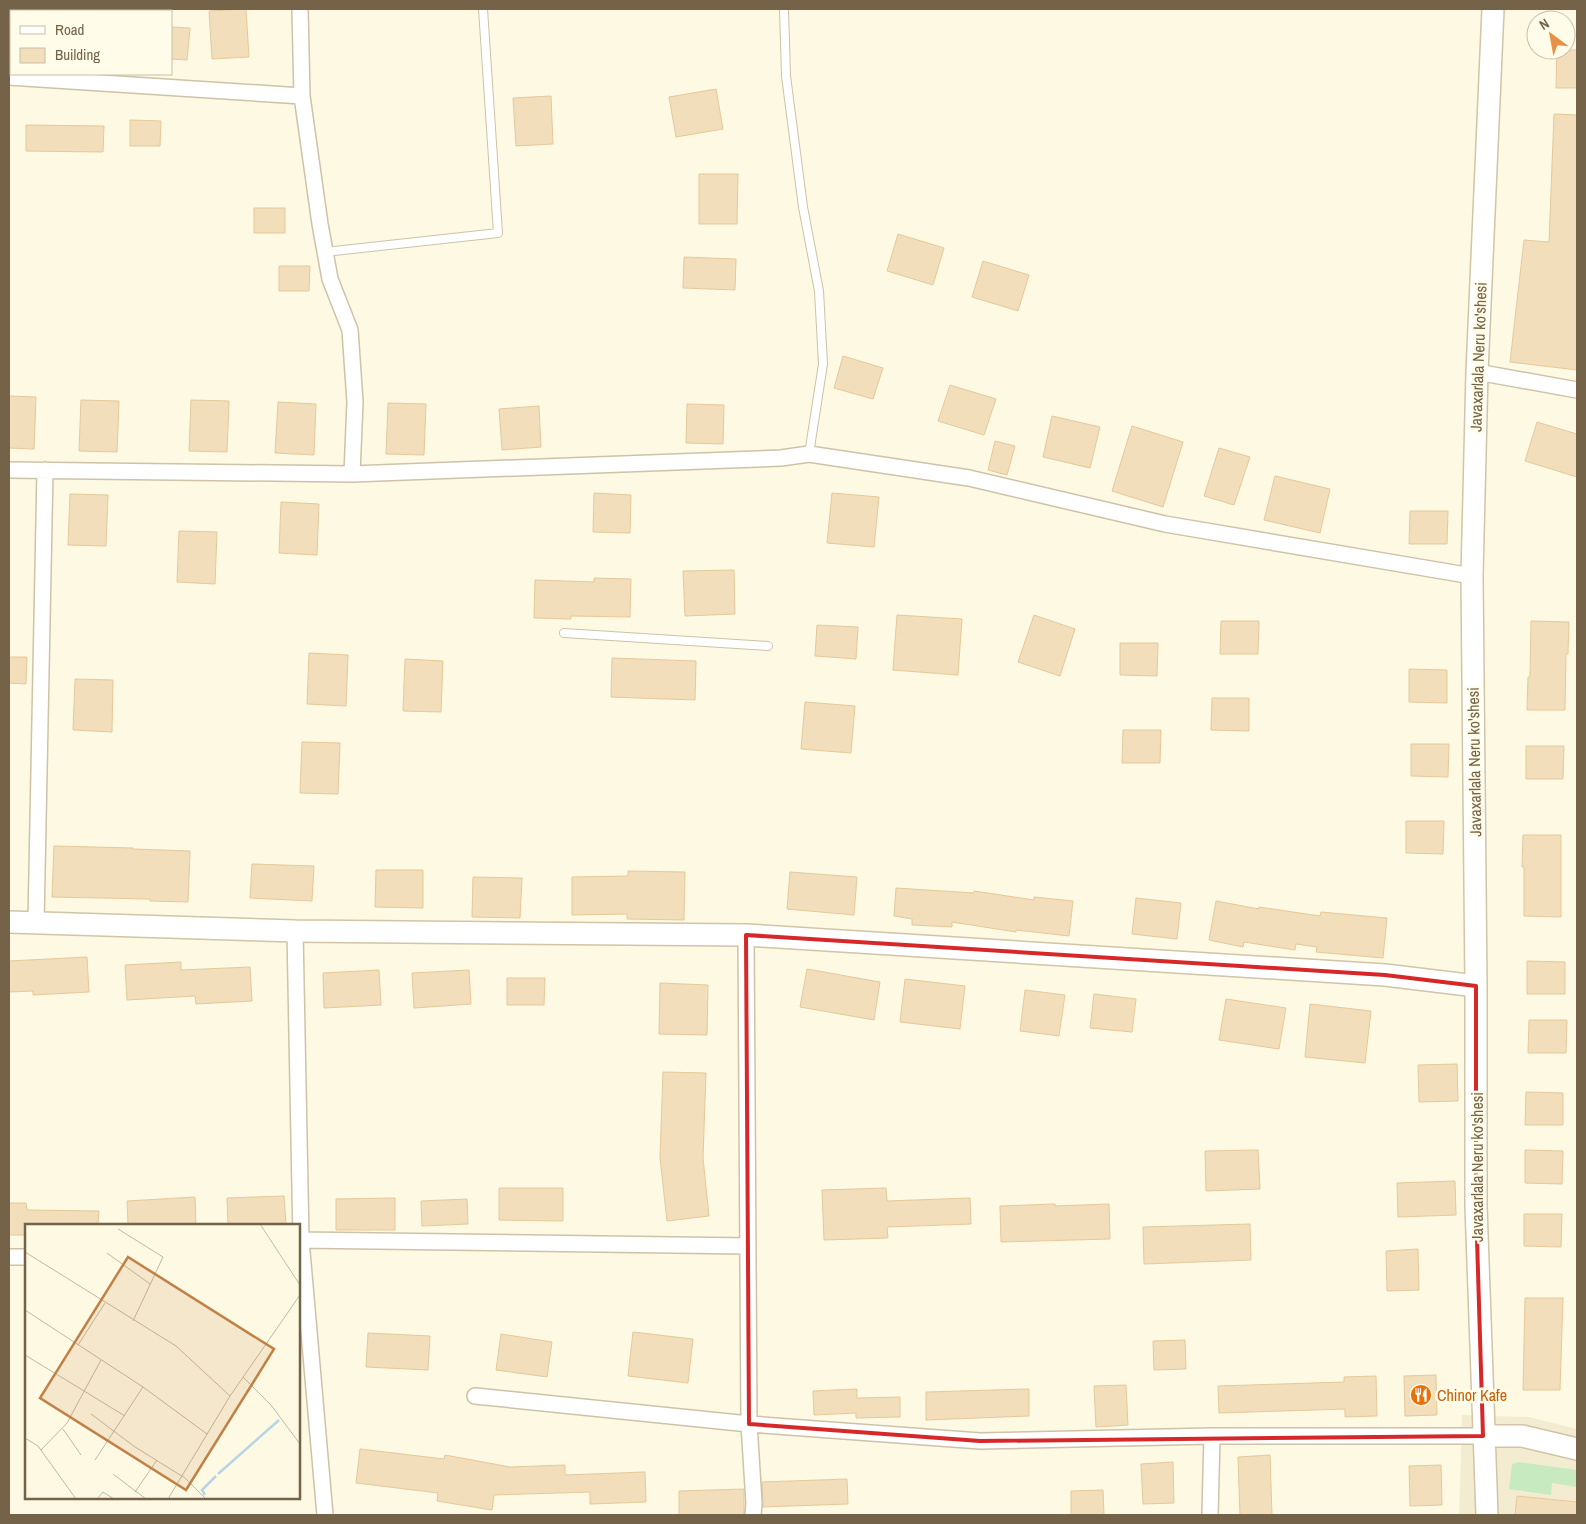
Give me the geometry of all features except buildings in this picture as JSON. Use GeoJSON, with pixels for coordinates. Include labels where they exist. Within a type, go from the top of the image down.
{"type":"FeatureCollection","features":[{"type":"Feature","properties":{"kind":"street"},"geometry":{"type":"LineString","coordinates":[[300,9],[302,96],[325,252],[330,279],[350,330],[355,402],[352,474]]}},
{"type":"Feature","properties":{"kind":"street","name":"Javaxarlala Neru ko'shesi"},"geometry":{"type":"LineString","coordinates":[[1487,1515],[1476,1206],[1472,576],[1477,372],[1493,9]]}},
{"type":"Feature","properties":{"kind":"street"},"geometry":{"type":"LineString","coordinates":[[9,77],[302,96]]}},
{"type":"Feature","properties":{"kind":"street"},"geometry":{"type":"LineString","coordinates":[[1477,372],[1577,390]]}},
{"type":"Feature","properties":{"kind":"street"},"geometry":{"type":"LineString","coordinates":[[9,470],[352,474],[781,458],[809,454],[969,478],[1165,524],[1472,576]]}},
{"type":"Feature","properties":{"kind":"street"},"geometry":{"type":"LineString","coordinates":[[36,922],[45,470]]}},
{"type":"Feature","properties":{"kind":"street"},"geometry":{"type":"LineString","coordinates":[[9,922],[295,931],[746,935],[1385,975],[1476,986]]}},
{"type":"Feature","properties":{"kind":"street"},"geometry":{"type":"LineString","coordinates":[[295,931],[300,1224]]}},
{"type":"Feature","properties":{"kind":"street"},"geometry":{"type":"LineString","coordinates":[[746,935],[749,1424],[753,1515]]}},
{"type":"Feature","properties":{"kind":"street"},"geometry":{"type":"LineString","coordinates":[[325,1515],[300,1240],[748,1246]]}},
{"type":"Feature","properties":{"kind":"street"},"geometry":{"type":"LineString","coordinates":[[9,1257],[25,1257]]}},
{"type":"Feature","properties":{"kind":"street"},"geometry":{"type":"LineString","coordinates":[[475,1396],[749,1424],[980,1441],[1212,1436],[1522,1436],[1577,1449]]}},
{"type":"Feature","properties":{"kind":"street"},"geometry":{"type":"LineString","coordinates":[[1210,1515],[1212,1436]]}},
{"type":"Feature","properties":{"kind":"lane"},"geometry":{"type":"LineString","coordinates":[[325,252],[498,233],[483,9]]}},
{"type":"Feature","properties":{"kind":"lane"},"geometry":{"type":"LineString","coordinates":[[784,9],[786,76],[803,207],[819,291],[823,364],[809,454]]}},
{"type":"Feature","properties":{"kind":"lane"},"geometry":{"type":"LineString","coordinates":[[564,633],[768,646]]}},
{"type":"Feature","properties":{"kind":"highlighted area"},"geometry":{"type":"Polygon","coordinates":[[[746,935],[1385,975],[1476,986],[1476,1206],[1483,1436],[980,1441],[749,1424],[746,935]]]}},
{"type":"Feature","properties":{"kind":"shaded area"},"geometry":{"type":"Polygon","coordinates":[[[1462,1415],[1529,1417],[1577,1429],[1577,1515],[1459,1515],[1462,1415]]]}},
{"type":"Feature","properties":{"kind":"green space"},"geometry":{"type":"Polygon","coordinates":[[[1519,1462],[1577,1470],[1577,1487],[1552,1483],[1551,1495],[1509,1489],[1512,1464],[1519,1462]]]}},
{"type":"Feature","properties":{"kind":"place","name":"Chinor Kafe"},"geometry":{"type":"Point","coordinates":[1421,1395]}}]}
